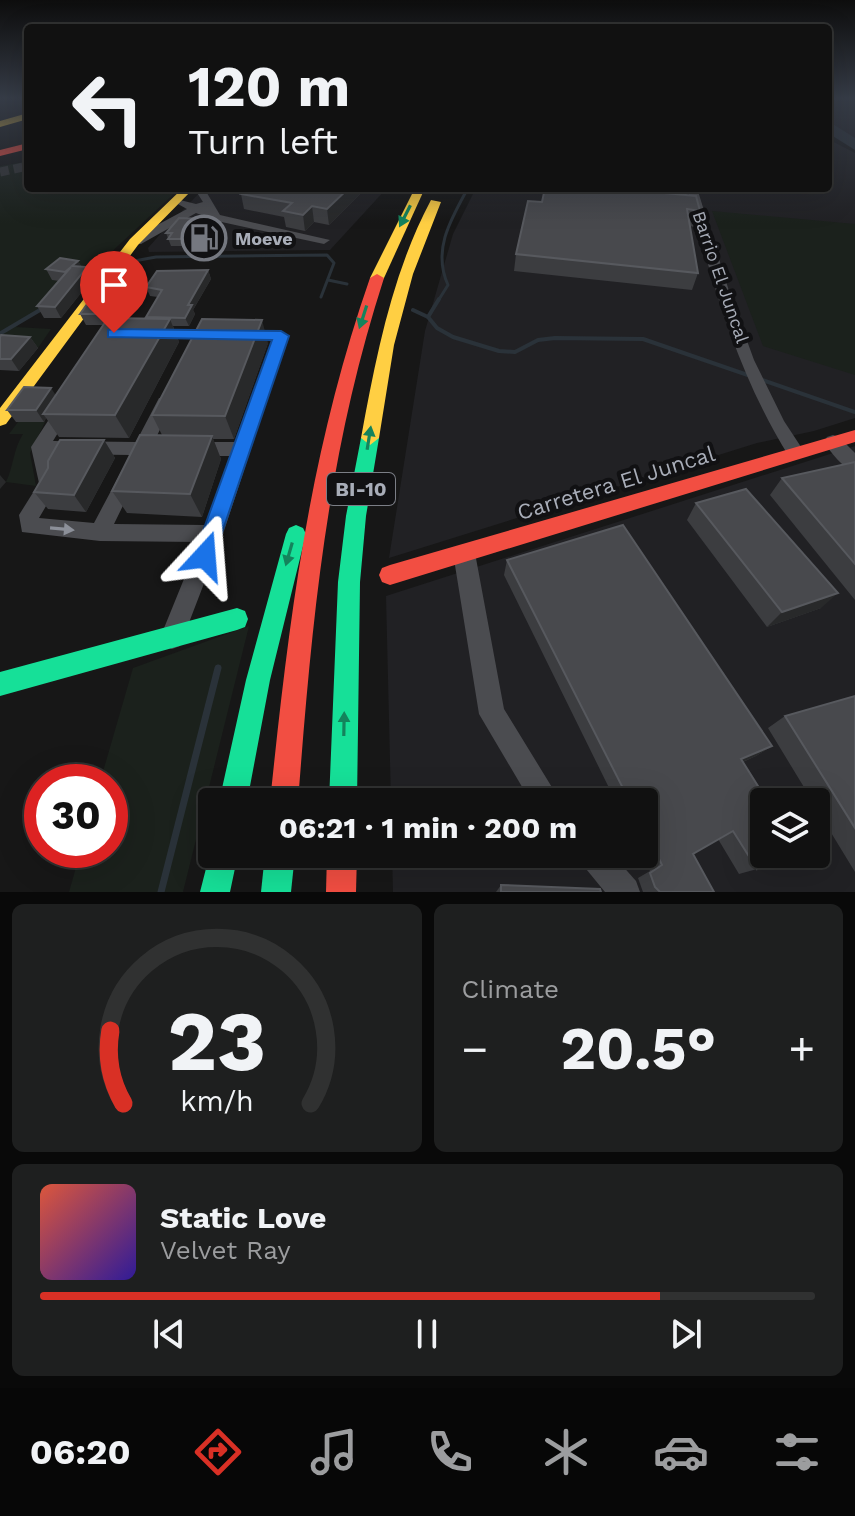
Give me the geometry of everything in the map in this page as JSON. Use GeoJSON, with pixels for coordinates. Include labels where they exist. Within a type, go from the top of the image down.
{"type":"FeatureCollection","features":[{"type":"Feature","properties":{"kind":"main road"},"geometry":{"type":"LineString","coordinates":[[0,153],[24,147]]}},
{"type":"Feature","properties":{"kind":"main road","name":"BI-10"},"geometry":{"type":"LineString","coordinates":[[285,788],[312,538],[334,428],[371,294],[399,227],[418,192]]}},
{"type":"Feature","properties":{"kind":"main road","name":"BI-10"},"geometry":{"type":"LineString","coordinates":[[343,788],[349,582],[373,410],[386,345],[406,274],[441,192]]}},
{"type":"Feature","properties":{"kind":"main road"},"geometry":{"type":"LineString","coordinates":[[0,420],[134,242],[195,196]]}},
{"type":"Feature","properties":{"kind":"main road"},"geometry":{"type":"LineString","coordinates":[[236,788],[258,680],[290,551],[334,428]]}},
{"type":"Feature","properties":{"kind":"main road","name":"Carretera El Juncal"},"geometry":{"type":"LineString","coordinates":[[390,575],[855,436]]}},
{"type":"Feature","properties":{"kind":"main road"},"geometry":{"type":"LineString","coordinates":[[0,684],[237,619]]}},
{"type":"Feature","properties":{"kind":"main road"},"geometry":{"type":"LineString","coordinates":[[215,892],[220,868]]}},
{"type":"Feature","properties":{"kind":"main road"},"geometry":{"type":"LineString","coordinates":[[276,892],[279,868]]}},
{"type":"Feature","properties":{"kind":"main road"},"geometry":{"type":"LineString","coordinates":[[341,892],[342,868]]}},
{"type":"Feature","properties":{"kind":"street","name":"Barrio El Juncal"},"geometry":{"type":"LineString","coordinates":[[693,192],[715,269],[752,366],[782,433],[796,453]]}},
{"type":"Feature","properties":{"kind":"street"},"geometry":{"type":"LineString","coordinates":[[195,196],[217,218]]}},
{"type":"Feature","properties":{"kind":"street"},"geometry":{"type":"LineString","coordinates":[[195,196],[232,221]]}},
{"type":"Feature","properties":{"kind":"street"},"geometry":{"type":"LineString","coordinates":[[161,221],[217,218],[324,240]]}},
{"type":"Feature","properties":{"kind":"street"},"geometry":{"type":"LineString","coordinates":[[142,334],[195,342],[281,336],[213,534],[172,638]]}},
{"type":"Feature","properties":{"kind":"street"},"geometry":{"type":"LineString","coordinates":[[100,532],[170,392]]}},
{"type":"Feature","properties":{"kind":"street"},"geometry":{"type":"LineString","coordinates":[[75,393],[40,447],[49,484],[29,515],[29,526],[100,532],[213,534]]}},
{"type":"Feature","properties":{"kind":"street"},"geometry":{"type":"LineString","coordinates":[[833,442],[855,465]]}},
{"type":"Feature","properties":{"kind":"street"},"geometry":{"type":"LineString","coordinates":[[40,447],[242,449]]}},
{"type":"Feature","properties":{"kind":"street"},"geometry":{"type":"LineString","coordinates":[[464,553],[492,714],[538,788]]}},
{"type":"Feature","properties":{"kind":"street"},"geometry":{"type":"LineString","coordinates":[[604,868],[625,892]]}},
{"type":"Feature","properties":{"kind":"shaded area"},"geometry":{"type":"Polygon","coordinates":[[[832,141],[855,153],[855,418],[814,431],[757,443],[389,558],[425,331],[453,234],[474,192],[832,192],[832,141]]]}},
{"type":"Feature","properties":{"kind":"shaded area"},"geometry":{"type":"Polygon","coordinates":[[[24,162],[24,192],[176,192],[91,271],[70,266],[53,280],[71,283],[16,327],[51,329],[38,348],[0,346],[0,166],[24,162]]]}},
{"type":"Feature","properties":{"kind":"shaded area"},"geometry":{"type":"Polygon","coordinates":[[[200,192],[383,192],[330,250],[149,252],[148,248],[200,192]]]}},
{"type":"Feature","properties":{"kind":"shaded area"},"geometry":{"type":"Polygon","coordinates":[[[712,211],[855,224],[855,375],[763,346],[712,211]]]}},
{"type":"Feature","properties":{"kind":"shaded area"},"geometry":{"type":"Polygon","coordinates":[[[18,422],[45,422],[30,453],[36,486],[6,482],[23,434],[9,434],[18,422]]]}},
{"type":"Feature","properties":{"kind":"shaded area"},"geometry":{"type":"Polygon","coordinates":[[[855,446],[855,892],[393,892],[392,868],[658,868],[658,788],[391,788],[386,596],[855,446]]]}},
{"type":"Feature","properties":{"kind":"shaded area"},"geometry":{"type":"Polygon","coordinates":[[[249,626],[209,788],[198,788],[198,832],[183,892],[69,892],[76,868],[128,868],[128,764],[105,764],[133,668],[249,626]]]}},
{"type":"Feature","properties":{"kind":"building"},"geometry":{"type":"Polygon","coordinates":[[[345,192],[327,209],[312,206],[303,215],[283,211],[292,203],[241,194],[345,192]]]}},
{"type":"Feature","properties":{"kind":"building"},"geometry":{"type":"Polygon","coordinates":[[[544,192],[665,192],[696,196],[700,211],[687,209],[698,273],[516,254],[528,201],[542,202],[544,192]]]}},
{"type":"Feature","properties":{"kind":"building"},"geometry":{"type":"Polygon","coordinates":[[[179,218],[207,219],[196,239],[168,239],[172,233],[166,233],[179,218]]]}},
{"type":"Feature","properties":{"kind":"building"},"geometry":{"type":"Polygon","coordinates":[[[60,258],[78,261],[72,266],[87,267],[55,307],[37,306],[71,267],[65,272],[46,269],[60,258]]]}},
{"type":"Feature","properties":{"kind":"building"},"geometry":{"type":"Polygon","coordinates":[[[208,270],[188,305],[192,305],[185,318],[146,317],[162,290],[146,287],[157,271],[208,270]]]}},
{"type":"Feature","properties":{"kind":"building"},"geometry":{"type":"Polygon","coordinates":[[[109,299],[100,314],[80,314],[90,300],[109,299]]]}},
{"type":"Feature","properties":{"kind":"building"},"geometry":{"type":"Polygon","coordinates":[[[108,318],[170,319],[115,415],[43,414],[108,318]]]}},
{"type":"Feature","properties":{"kind":"building"},"geometry":{"type":"Polygon","coordinates":[[[202,319],[262,320],[225,416],[152,415],[202,319]]]}},
{"type":"Feature","properties":{"kind":"building"},"geometry":{"type":"Polygon","coordinates":[[[1,335],[30,337],[11,359],[0,359],[1,335]]]}},
{"type":"Feature","properties":{"kind":"building"},"geometry":{"type":"Polygon","coordinates":[[[24,387],[51,388],[36,410],[7,410],[24,387]]]}},
{"type":"Feature","properties":{"kind":"building"},"geometry":{"type":"Polygon","coordinates":[[[140,435],[212,436],[190,494],[112,491],[140,435]]]}},
{"type":"Feature","properties":{"kind":"building"},"geometry":{"type":"Polygon","coordinates":[[[60,440],[104,440],[74,495],[34,492],[48,468],[48,461],[60,440]]]}},
{"type":"Feature","properties":{"kind":"building"},"geometry":{"type":"Polygon","coordinates":[[[855,462],[855,564],[782,478],[855,462]]]}},
{"type":"Feature","properties":{"kind":"building"},"geometry":{"type":"Polygon","coordinates":[[[746,489],[838,593],[782,612],[696,503],[746,489]]]}},
{"type":"Feature","properties":{"kind":"building"},"geometry":{"type":"Polygon","coordinates":[[[623,525],[772,746],[741,759],[759,788],[750,788],[750,858],[733,831],[693,854],[714,892],[660,892],[655,887],[650,873],[662,865],[658,857],[658,788],[623,788],[507,560],[623,525]]]}},
{"type":"Feature","properties":{"kind":"building"},"geometry":{"type":"Polygon","coordinates":[[[855,696],[855,828],[830,788],[785,716],[855,696]]]}},
{"type":"Feature","properties":{"kind":"building"},"geometry":{"type":"Polygon","coordinates":[[[501,885],[600,889],[601,892],[501,892],[501,885]]]}},
{"type":"Feature","properties":{"kind":"waterway"},"geometry":{"type":"LineString","coordinates":[[847,140],[855,145]]}},
{"type":"Feature","properties":{"kind":"waterway"},"geometry":{"type":"LineString","coordinates":[[438,301],[448,285],[442,259],[446,235],[466,192]]}},
{"type":"Feature","properties":{"kind":"waterway"},"geometry":{"type":"LineString","coordinates":[[134,261],[156,257],[327,255],[334,263],[321,297]]}},
{"type":"Feature","properties":{"kind":"waterway"},"geometry":{"type":"LineString","coordinates":[[88,275],[101,270]]}},
{"type":"Feature","properties":{"kind":"waterway"},"geometry":{"type":"LineString","coordinates":[[328,280],[347,284]]}},
{"type":"Feature","properties":{"kind":"waterway"},"geometry":{"type":"LineString","coordinates":[[428,317],[439,299]]}},
{"type":"Feature","properties":{"kind":"waterway"},"geometry":{"type":"LineString","coordinates":[[1,333],[45,307]]}},
{"type":"Feature","properties":{"kind":"waterway"},"geometry":{"type":"LineString","coordinates":[[413,310],[428,317]]}},
{"type":"Feature","properties":{"kind":"waterway"},"geometry":{"type":"LineString","coordinates":[[428,317],[437,328],[453,337],[499,351],[515,352],[538,340],[555,338],[643,339],[855,412]]}},
{"type":"Feature","properties":{"kind":"waterway"},"geometry":{"type":"LineString","coordinates":[[161,892],[218,668]]}},
{"type":"Feature","properties":{"kind":"tunnel"},"geometry":{"type":"LineString","coordinates":[[0,172],[24,167]]}},
{"type":"Feature","properties":{"kind":"traffic: fast"},"geometry":{"type":"LineString","coordinates":[[343,788],[349,582],[356,516],[370,438]]}},
{"type":"Feature","properties":{"kind":"traffic: fast"},"geometry":{"type":"LineString","coordinates":[[236,788],[258,680],[296,534]]}},
{"type":"Feature","properties":{"kind":"traffic: fast"},"geometry":{"type":"LineString","coordinates":[[0,684],[237,619]]}},
{"type":"Feature","properties":{"kind":"traffic: fast"},"geometry":{"type":"LineString","coordinates":[[215,892],[220,868]]}},
{"type":"Feature","properties":{"kind":"traffic: fast"},"geometry":{"type":"LineString","coordinates":[[276,892],[279,868]]}},
{"type":"Feature","properties":{"kind":"traffic: slow"},"geometry":{"type":"LineString","coordinates":[[0,420],[134,242],[185,192]]}},
{"type":"Feature","properties":{"kind":"traffic: slow"},"geometry":{"type":"LineString","coordinates":[[377,278],[418,192]]}},
{"type":"Feature","properties":{"kind":"traffic: slow"},"geometry":{"type":"LineString","coordinates":[[370,438],[386,345],[406,274],[435,202]]}},
{"type":"Feature","properties":{"kind":"traffic: jam"},"geometry":{"type":"LineString","coordinates":[[0,153],[24,147]]}},
{"type":"Feature","properties":{"kind":"traffic: jam"},"geometry":{"type":"LineString","coordinates":[[285,788],[304,603],[324,471],[338,406],[377,278]]}},
{"type":"Feature","properties":{"kind":"traffic: jam"},"geometry":{"type":"LineString","coordinates":[[390,575],[855,436]]}},
{"type":"Feature","properties":{"kind":"traffic: jam"},"geometry":{"type":"LineString","coordinates":[[341,892],[342,868]]}},
{"type":"Feature","properties":{"kind":"place","name":"Moeve"},"geometry":{"type":"Point","coordinates":[204,238]}},
{"type":"Feature","properties":{"kind":"route"},"geometry":{"type":"LineString","coordinates":[[114,333],[281,336],[205,556]]}}]}
